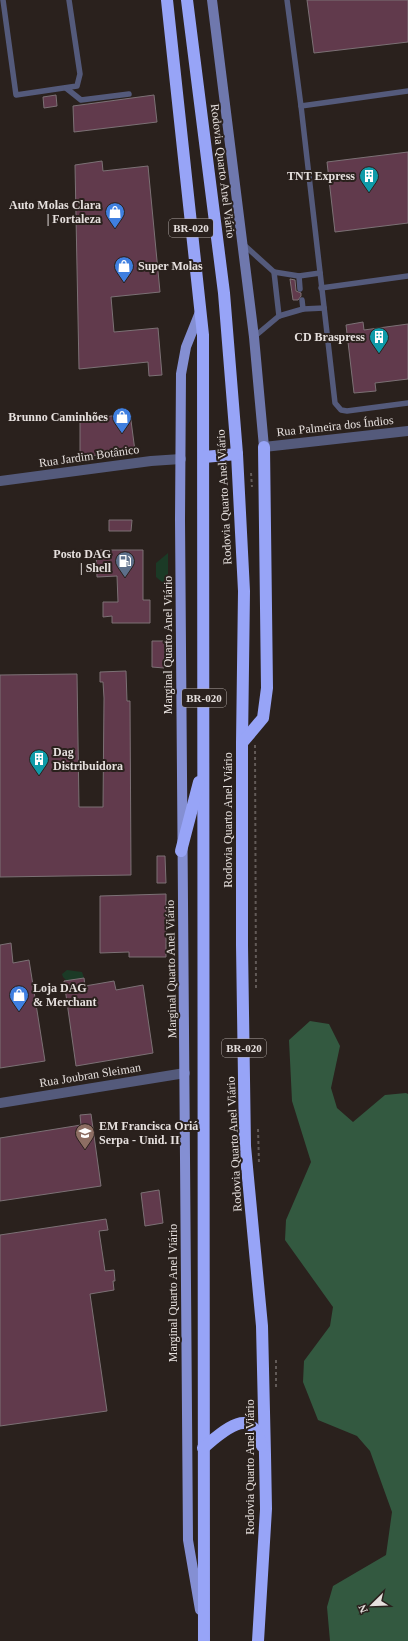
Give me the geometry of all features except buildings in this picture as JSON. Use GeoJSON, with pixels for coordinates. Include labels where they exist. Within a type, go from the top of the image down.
{"type":"FeatureCollection","features":[{"type":"Feature","properties":{"kind":"highway","name":"Rodovia Quarto Anel Viário"},"geometry":{"type":"LineString","coordinates":[[167,0],[203,335],[204,1641]]}},
{"type":"Feature","properties":{"kind":"highway","name":"Rodovia Quarto Anel Viário"},"geometry":{"type":"LineString","coordinates":[[187,0],[224,294],[236,454],[244,591],[242,945],[245,1146],[262,1326],[266,1509],[258,1641]]}},
{"type":"Feature","properties":{"kind":"highway"},"geometry":{"type":"LineString","coordinates":[[242,743],[263,718],[267,688],[264,446]]}},
{"type":"Feature","properties":{"kind":"highway"},"geometry":{"type":"LineString","coordinates":[[204,458],[236,454]]}},
{"type":"Feature","properties":{"kind":"highway"},"geometry":{"type":"LineString","coordinates":[[181,851],[193,810],[204,759]]}},
{"type":"Feature","properties":{"kind":"highway"},"geometry":{"type":"LineString","coordinates":[[203,1448],[227,1429],[244,1423],[249,1424],[257,1433],[265,1455]]}},
{"type":"Feature","properties":{"kind":"main road","name":"Marginal Quarto Anel Viário"},"geometry":{"type":"LineString","coordinates":[[200,312],[186,347],[181,374],[181,851],[185,1074],[188,1540],[204,1627]]}},
{"type":"Feature","properties":{"kind":"street"},"geometry":{"type":"LineString","coordinates":[[212,0],[254,337],[264,446]]}},
{"type":"Feature","properties":{"kind":"street","name":"Rua Palmeira dos Índios"},"geometry":{"type":"LineString","coordinates":[[264,446],[408,431]]}},
{"type":"Feature","properties":{"kind":"street","name":"Rua Jardim Botânico"},"geometry":{"type":"LineString","coordinates":[[0,482],[151,461],[181,459]]}},
{"type":"Feature","properties":{"kind":"street","name":"Rua Joubran Sleiman"},"geometry":{"type":"LineString","coordinates":[[0,1103],[185,1074]]}},
{"type":"Feature","properties":{"kind":"lane"},"geometry":{"type":"LineString","coordinates":[[3,0],[16,94],[77,86],[80,74],[69,0]]}},
{"type":"Feature","properties":{"kind":"lane"},"geometry":{"type":"LineString","coordinates":[[287,0],[301,106],[335,403],[338,407],[347,410],[408,403]]}},
{"type":"Feature","properties":{"kind":"lane"},"geometry":{"type":"LineString","coordinates":[[66,88],[81,100],[129,94]]}},
{"type":"Feature","properties":{"kind":"lane"},"geometry":{"type":"LineString","coordinates":[[301,106],[408,91]]}},
{"type":"Feature","properties":{"kind":"lane"},"geometry":{"type":"LineString","coordinates":[[243,244],[274,272],[299,276],[320,273]]}},
{"type":"Feature","properties":{"kind":"lane"},"geometry":{"type":"LineString","coordinates":[[274,272],[279,316]]}},
{"type":"Feature","properties":{"kind":"lane"},"geometry":{"type":"LineString","coordinates":[[299,276],[300,289]]}},
{"type":"Feature","properties":{"kind":"lane"},"geometry":{"type":"LineString","coordinates":[[321,288],[408,276]]}},
{"type":"Feature","properties":{"kind":"lane"},"geometry":{"type":"LineString","coordinates":[[302,300],[303,309]]}},
{"type":"Feature","properties":{"kind":"lane"},"geometry":{"type":"LineString","coordinates":[[254,337],[279,316],[303,309],[324,308]]}},
{"type":"Feature","properties":{"kind":"green space"},"geometry":{"type":"Polygon","coordinates":[[[168,553],[168,587],[156,577],[156,563],[168,553]]]}},
{"type":"Feature","properties":{"kind":"green space"},"geometry":{"type":"Polygon","coordinates":[[[67,970],[82,972],[84,978],[67,981],[62,974],[67,970]]]}},
{"type":"Feature","properties":{"kind":"green space"},"geometry":{"type":"Polygon","coordinates":[[[310,1021],[329,1024],[340,1046],[331,1088],[337,1108],[353,1122],[385,1095],[408,1094],[408,1641],[330,1641],[327,1607],[333,1586],[386,1555],[392,1512],[370,1451],[357,1436],[318,1420],[303,1382],[304,1361],[330,1326],[333,1307],[285,1240],[286,1220],[311,1162],[292,1101],[289,1040],[310,1021]]]}},
{"type":"Feature","properties":{"kind":"place","name":"TNT Express"},"geometry":{"type":"Point","coordinates":[369,193]}},
{"type":"Feature","properties":{"kind":"place","name":"Auto Molas Clara | Fortaleza"},"geometry":{"type":"Point","coordinates":[115,229]}},
{"type":"Feature","properties":{"kind":"place","name":"Super Molas"},"geometry":{"type":"Point","coordinates":[124,283]}},
{"type":"Feature","properties":{"kind":"place","name":"CD Braspress"},"geometry":{"type":"Point","coordinates":[379,354]}},
{"type":"Feature","properties":{"kind":"place","name":"Brunno Caminhões"},"geometry":{"type":"Point","coordinates":[122,434]}},
{"type":"Feature","properties":{"kind":"place","name":"Posto DAG | Shell"},"geometry":{"type":"Point","coordinates":[125,578]}},
{"type":"Feature","properties":{"kind":"place","name":"Dag Distribuidora"},"geometry":{"type":"Point","coordinates":[39,776]}},
{"type":"Feature","properties":{"kind":"place","name":"Loja DAG & Merchant"},"geometry":{"type":"Point","coordinates":[19,1012]}},
{"type":"Feature","properties":{"kind":"place","name":"EM Francisca Oriá Serpa - Unid. II"},"geometry":{"type":"Point","coordinates":[85,1150]}}]}
